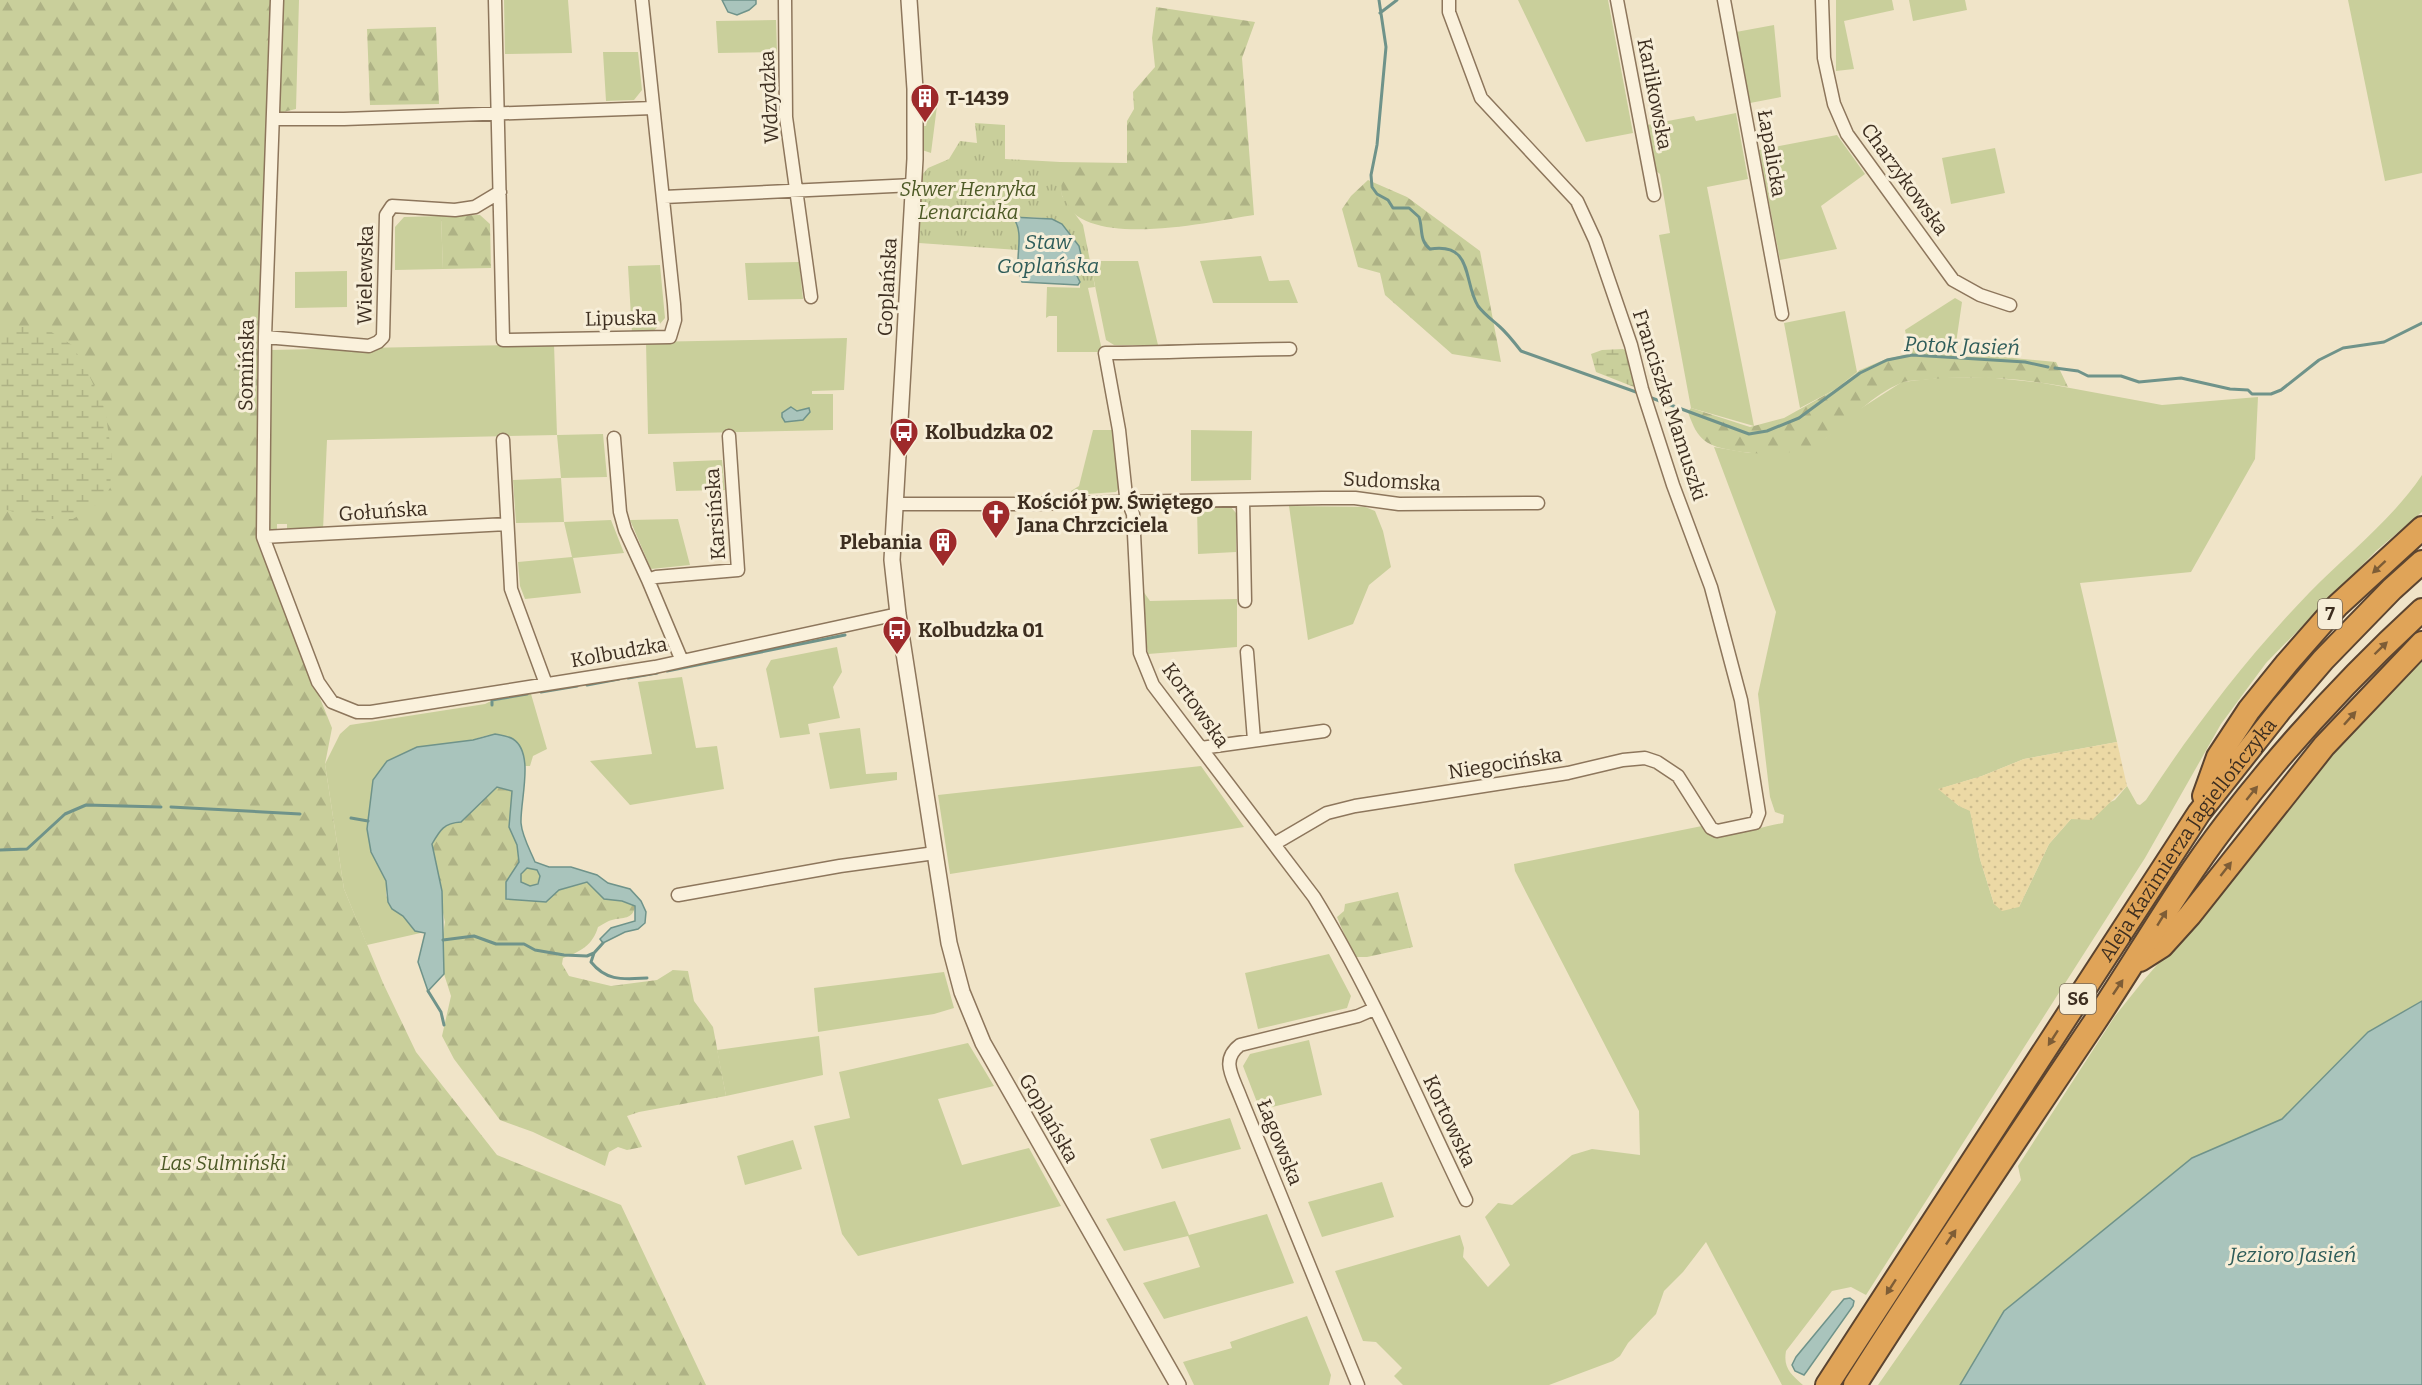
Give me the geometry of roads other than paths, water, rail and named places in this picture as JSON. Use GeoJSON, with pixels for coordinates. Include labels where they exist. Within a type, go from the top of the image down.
{"type":"FeatureCollection","features":[{"type":"Feature","properties":{"kind":"highway","name":"7"},"geometry":{"type":"LineString","coordinates":[[2199,813],[2218,757],[2249,710],[2337,606],[2422,528]]}},
{"type":"Feature","properties":{"kind":"highway","name":"Aleja Kazimierza Jagiellończyka"},"geometry":{"type":"LineString","coordinates":[[1827,1385],[2199,813],[2323,660],[2392,589],[2422,562]]}},
{"type":"Feature","properties":{"kind":"highway","name":"Aleja Kazimierza Jagiellończyka"},"geometry":{"type":"LineString","coordinates":[[1855,1385],[1918,1285],[2174,899],[2226,825],[2302,731],[2341,688],[2422,610]]}},
{"type":"Feature","properties":{"kind":"highway"},"geometry":{"type":"LineString","coordinates":[[2133,964],[2162,946],[2190,915],[2324,746],[2422,643]]}},
{"type":"Feature","properties":{"kind":"street","name":"Somińska"},"geometry":{"type":"LineString","coordinates":[[277,0],[265,338],[262,537],[318,682],[332,702],[344,708]]}},
{"type":"Feature","properties":{"kind":"street"},"geometry":{"type":"LineString","coordinates":[[495,0],[500,192]]}},
{"type":"Feature","properties":{"kind":"street","name":"Lipuska"},"geometry":{"type":"LineString","coordinates":[[500,192],[503,340],[670,337],[675,321],[642,0]]}},
{"type":"Feature","properties":{"kind":"street","name":"Wdzydzka"},"geometry":{"type":"LineString","coordinates":[[785,0],[786,117],[811,297]]}},
{"type":"Feature","properties":{"kind":"street","name":"Goplańska"},"geometry":{"type":"LineString","coordinates":[[909,0],[916,123],[892,560],[898,614],[955,968],[975,1028],[1002,1079],[1178,1385]]}},
{"type":"Feature","properties":{"kind":"street","name":"Franciszka Mamuszki"},"geometry":{"type":"LineString","coordinates":[[1449,0],[1449,12],[1481,98],[1577,201],[1586,218],[1631,345],[1642,389],[1673,485],[1711,587],[1741,700],[1759,813],[1755,823],[1717,831]]}},
{"type":"Feature","properties":{"kind":"street","name":"Karlikowska"},"geometry":{"type":"LineString","coordinates":[[1617,0],[1654,195]]}},
{"type":"Feature","properties":{"kind":"street","name":"Łapalicka"},"geometry":{"type":"LineString","coordinates":[[1724,0],[1782,314]]}},
{"type":"Feature","properties":{"kind":"street","name":"Charzykowska"},"geometry":{"type":"LineString","coordinates":[[1822,0],[1824,58],[1834,104],[1847,134],[1953,280],[1980,295],[2010,305]]}},
{"type":"Feature","properties":{"kind":"street"},"geometry":{"type":"LineString","coordinates":[[274,119],[344,119],[653,108]]}},
{"type":"Feature","properties":{"kind":"street"},"geometry":{"type":"LineString","coordinates":[[664,197],[914,185]]}},
{"type":"Feature","properties":{"kind":"street","name":"Wielewska"},"geometry":{"type":"LineString","coordinates":[[265,338],[369,346],[378,342],[383,337],[386,215],[392,206],[455,210],[474,207],[500,192]]}},
{"type":"Feature","properties":{"kind":"street","name":"Kortowska"},"geometry":{"type":"LineString","coordinates":[[1290,350],[1226,349],[1207,352],[1105,353],[1119,430],[1128,502],[1133,514],[1140,653],[1153,685],[1319,904],[1374,1009],[1466,1200]]}},
{"type":"Feature","properties":{"kind":"street","name":"Karsińska"},"geometry":{"type":"LineString","coordinates":[[648,580],[656,577],[738,570],[729,436]]}},
{"type":"Feature","properties":{"kind":"street"},"geometry":{"type":"LineString","coordinates":[[614,438],[620,512],[625,530],[682,661]]}},
{"type":"Feature","properties":{"kind":"street"},"geometry":{"type":"LineString","coordinates":[[503,440],[511,589],[546,684]]}},
{"type":"Feature","properties":{"kind":"street","name":"Sudomska"},"geometry":{"type":"LineString","coordinates":[[895,504],[1355,498],[1399,504],[1538,503]]}},
{"type":"Feature","properties":{"kind":"street"},"geometry":{"type":"LineString","coordinates":[[1243,501],[1245,601]]}},
{"type":"Feature","properties":{"kind":"street","name":"Gołuńska"},"geometry":{"type":"LineString","coordinates":[[262,537],[507,524]]}},
{"type":"Feature","properties":{"kind":"street","name":"Kolbudzka"},"geometry":{"type":"LineString","coordinates":[[344,708],[357,712],[371,712],[682,661],[898,614]]}},
{"type":"Feature","properties":{"kind":"street"},"geometry":{"type":"LineString","coordinates":[[1246,652],[1254,740]]}},
{"type":"Feature","properties":{"kind":"street"},"geometry":{"type":"LineString","coordinates":[[1201,748],[1324,731]]}},
{"type":"Feature","properties":{"kind":"street","name":"Niegocińska"},"geometry":{"type":"LineString","coordinates":[[1274,844],[1327,813],[1355,806],[1568,773],[1623,760],[1645,758],[1657,762],[1678,776],[1711,828],[1717,831]]}},
{"type":"Feature","properties":{"kind":"street"},"geometry":{"type":"LineString","coordinates":[[678,895],[840,866],[935,853]]}},
{"type":"Feature","properties":{"kind":"street","name":"Łagowska"},"geometry":{"type":"LineString","coordinates":[[1358,1385],[1240,1096],[1229,1063],[1230,1055],[1240,1045],[1358,1016],[1374,1009]]}},
{"type":"Feature","properties":{"kind":"water"},"geometry":{"type":"Polygon","coordinates":[[[722,0],[756,0],[756,4],[737,15],[728,12],[722,0]]]}},
{"type":"Feature","properties":{"kind":"water","name":"Staw Goplańska"},"geometry":{"type":"Polygon","coordinates":[[[1013,217],[1052,219],[1062,224],[1079,246],[1082,259],[1076,274],[1080,282],[1078,285],[1022,282],[1018,266],[1019,233],[1013,217]]]}},
{"type":"Feature","properties":{"kind":"water"},"geometry":{"type":"Polygon","coordinates":[[[791,407],[797,411],[809,408],[810,412],[803,420],[785,422],[782,413],[791,407]]]}},
{"type":"Feature","properties":{"kind":"water"},"geometry":{"type":"Polygon","coordinates":[[[495,734],[511,738],[520,746],[525,766],[521,823],[535,862],[549,867],[571,867],[597,875],[608,883],[630,889],[641,901],[646,912],[645,923],[638,929],[625,932],[603,943],[600,939],[611,928],[635,921],[635,906],[622,901],[604,899],[587,882],[559,890],[546,902],[506,899],[506,882],[519,862],[517,845],[509,827],[512,791],[497,787],[461,822],[443,828],[432,844],[442,891],[444,974],[428,991],[418,962],[425,933],[415,931],[403,916],[392,909],[388,902],[386,881],[371,852],[367,829],[373,780],[387,761],[417,747],[473,740],[495,734]],[[527,868],[521,874],[521,882],[530,886],[538,884],[540,876],[537,870],[527,868]]]}},
{"type":"Feature","properties":{"kind":"water","name":"Jezioro Jasień"},"geometry":{"type":"Polygon","coordinates":[[[2422,1001],[2422,1385],[1960,1385],[2004,1311],[2192,1158],[2282,1119],[2368,1032],[2422,1001]]]}},
{"type":"Feature","properties":{"kind":"water"},"geometry":{"type":"Polygon","coordinates":[[[1850,1298],[1854,1301],[1853,1306],[1804,1375],[1795,1371],[1792,1365],[1796,1357],[1844,1299],[1850,1298]]]}},
{"type":"Feature","properties":{"kind":"waterway"},"geometry":{"type":"LineString","coordinates":[[1379,0],[1386,47],[1377,145],[1371,175],[1372,187],[1377,194],[1388,200],[1393,208],[1409,208],[1419,217],[1424,242],[1430,249],[1444,248],[1461,258],[1478,306],[1521,351],[1636,392]]}},
{"type":"Feature","properties":{"kind":"waterway"},"geometry":{"type":"LineString","coordinates":[[1380,13],[1397,0]]}},
{"type":"Feature","properties":{"kind":"waterway","name":"Potok Jasień"},"geometry":{"type":"LineString","coordinates":[[2055,368],[2078,371],[2088,376],[2121,376],[2139,382],[2181,378],[2230,389],[2248,390],[2252,394],[2271,394],[2281,390],[2319,360],[2343,348],[2384,342],[2422,323]]}},
{"type":"Feature","properties":{"kind":"waterway","name":"Potok Jasień"},"geometry":{"type":"LineString","coordinates":[[1649,397],[1749,434],[1767,431],[1799,418],[1860,373],[1887,360],[1912,355],[2025,362],[2048,367]]}},
{"type":"Feature","properties":{"kind":"waterway"},"geometry":{"type":"LineString","coordinates":[[667,671],[845,635]]}},
{"type":"Feature","properties":{"kind":"waterway"},"geometry":{"type":"LineString","coordinates":[[628,678],[657,673]]}},
{"type":"Feature","properties":{"kind":"waterway"},"geometry":{"type":"LineString","coordinates":[[587,685],[619,679]]}},
{"type":"Feature","properties":{"kind":"waterway"},"geometry":{"type":"LineString","coordinates":[[541,692],[577,686]]}},
{"type":"Feature","properties":{"kind":"waterway"},"geometry":{"type":"LineString","coordinates":[[492,705],[492,700],[527,694]]}},
{"type":"Feature","properties":{"kind":"waterway"},"geometry":{"type":"LineString","coordinates":[[0,850],[27,849],[65,814],[86,805],[161,807]]}},
{"type":"Feature","properties":{"kind":"waterway"},"geometry":{"type":"LineString","coordinates":[[171,807],[300,814]]}},
{"type":"Feature","properties":{"kind":"waterway"},"geometry":{"type":"LineString","coordinates":[[351,818],[368,821]]}},
{"type":"Feature","properties":{"kind":"waterway"},"geometry":{"type":"LineString","coordinates":[[443,940],[474,936],[496,944],[524,944],[535,950],[564,955],[587,956],[594,953]]}},
{"type":"Feature","properties":{"kind":"waterway"},"geometry":{"type":"LineString","coordinates":[[603,943],[594,953],[591,962],[603,973],[616,978],[647,978]]}},
{"type":"Feature","properties":{"kind":"waterway"},"geometry":{"type":"LineString","coordinates":[[428,991],[441,1012],[444,1025]]}},
{"type":"Feature","properties":{"kind":"place","name":"T-1439"},"geometry":{"type":"Point","coordinates":[925,124]}},
{"type":"Feature","properties":{"kind":"place","name":"Kolbudzka 02"},"geometry":{"type":"Point","coordinates":[904,458]}},
{"type":"Feature","properties":{"kind":"place","name":"Kościół pw. Świętego Jana Chrzciciela"},"geometry":{"type":"Point","coordinates":[996,540]}},
{"type":"Feature","properties":{"kind":"place","name":"Plebania"},"geometry":{"type":"Point","coordinates":[943,568]}},
{"type":"Feature","properties":{"kind":"place","name":"Kolbudzka 01"},"geometry":{"type":"Point","coordinates":[897,656]}},
{"type":"Feature","properties":{"kind":"park label","name":"Skwer Henryka Lenarciaka"},"geometry":{"type":"Point","coordinates":[968,200]}},
{"type":"Feature","properties":{"kind":"park label","name":"Las Sulmiński"},"geometry":{"type":"Point","coordinates":[223,1163]}}]}
